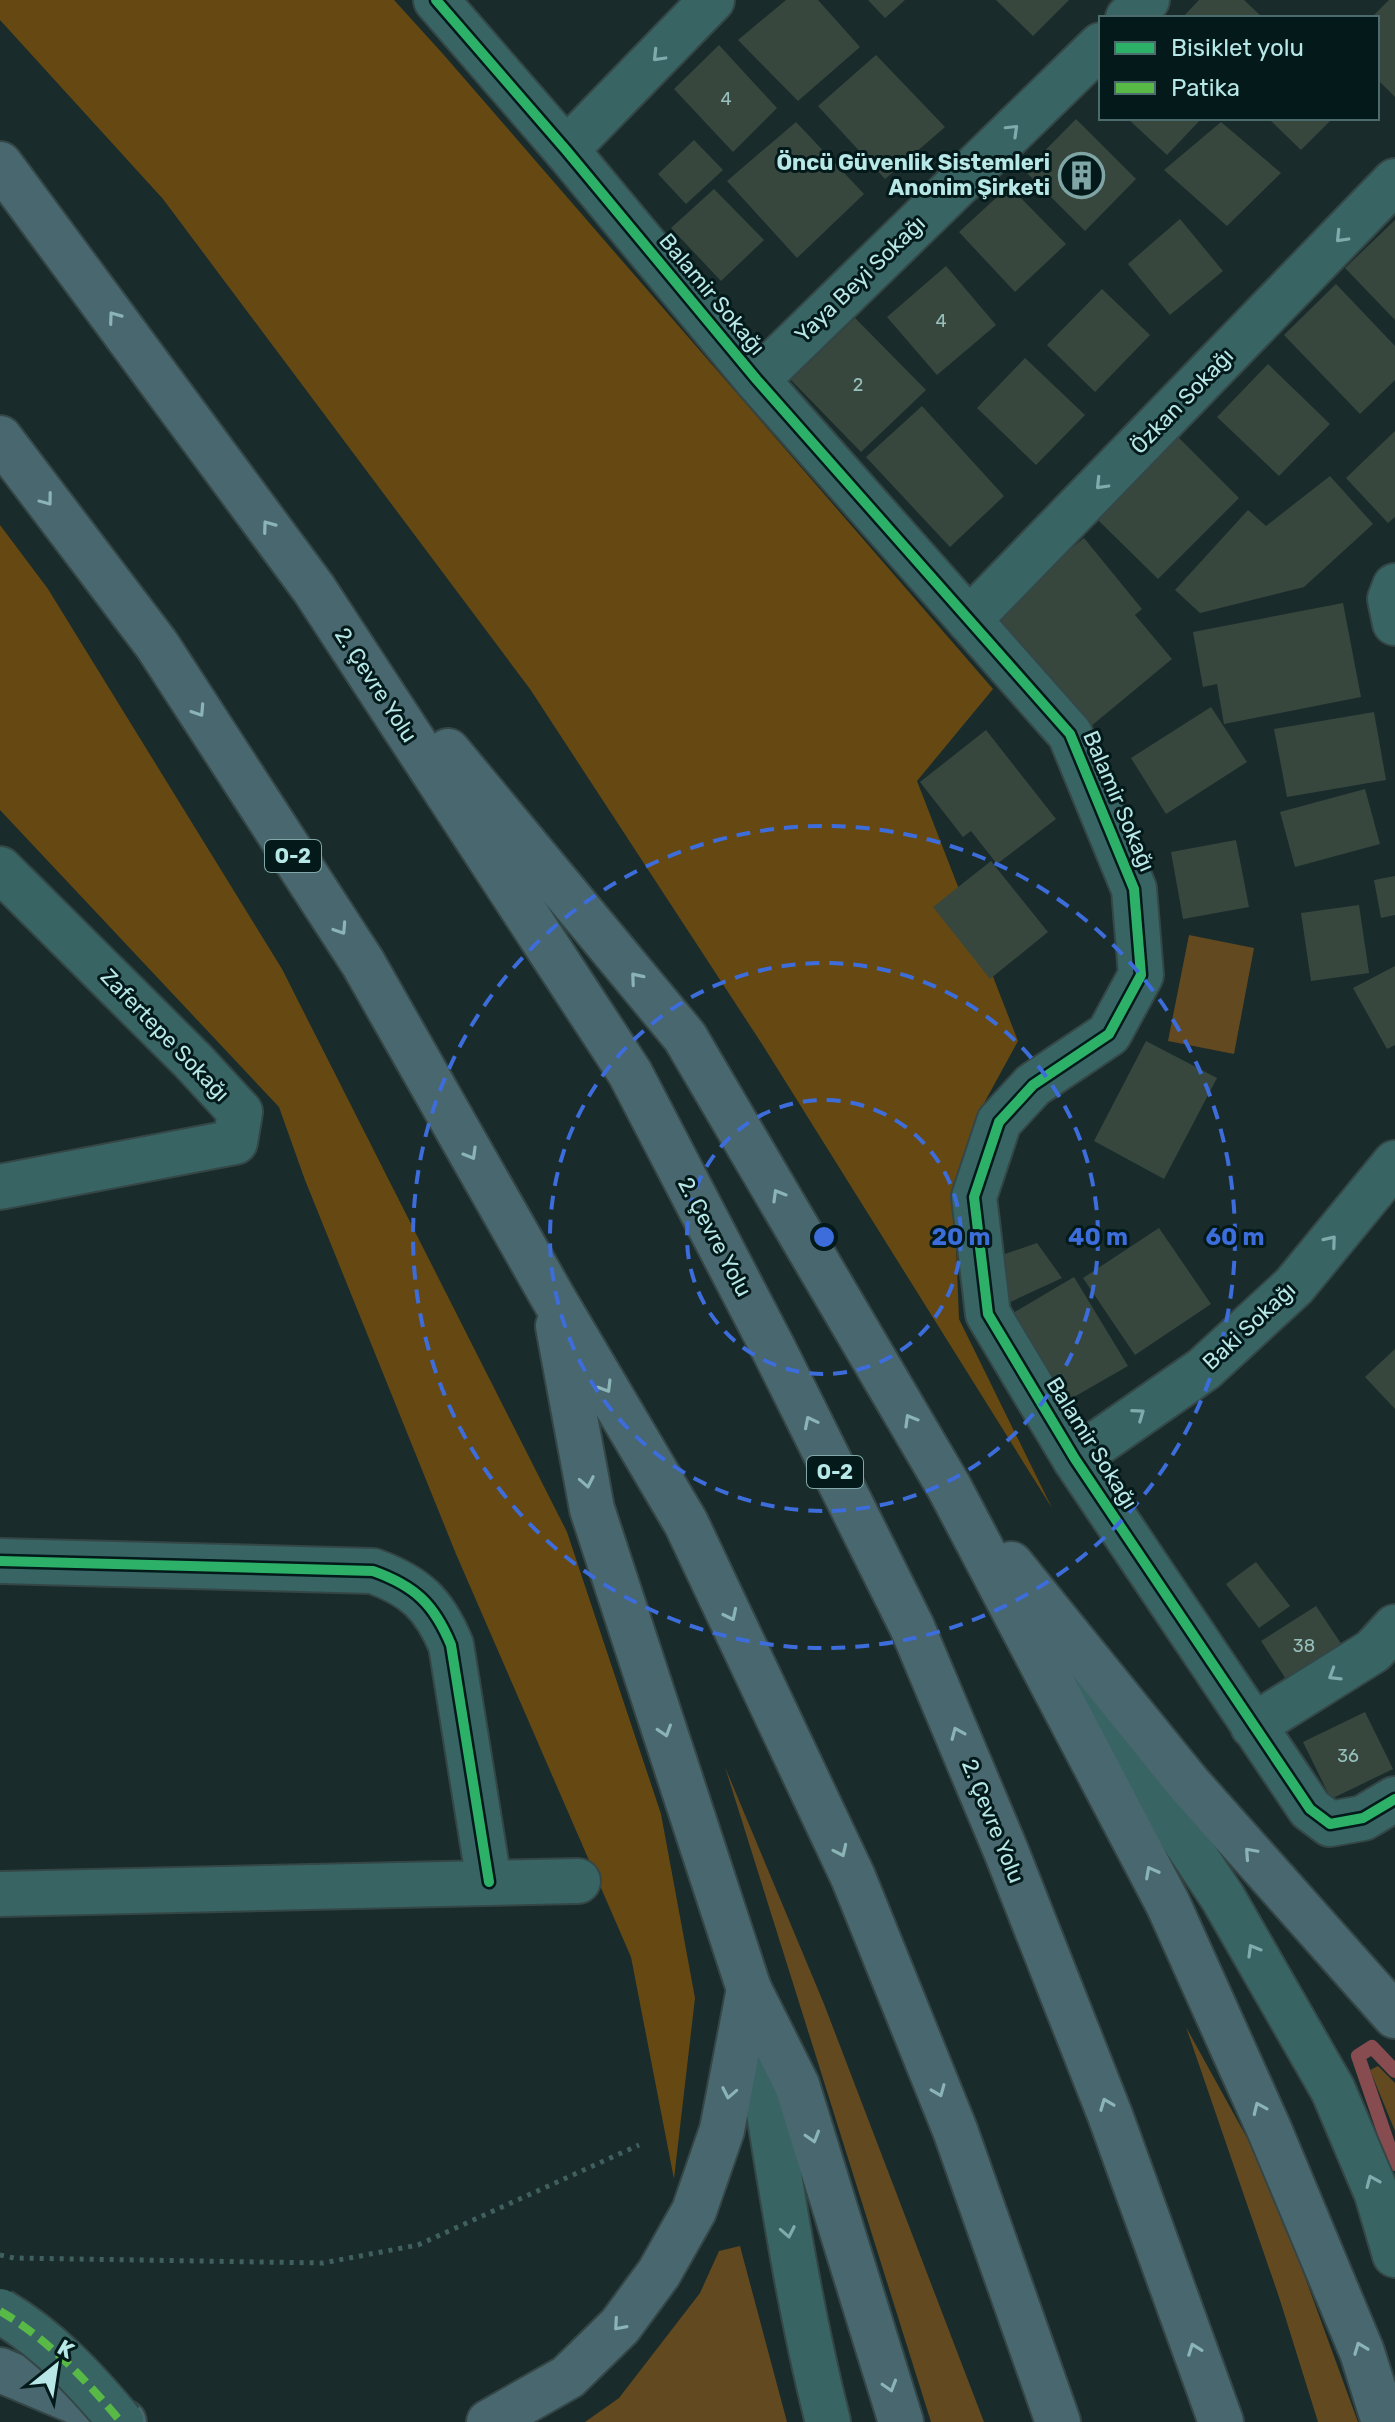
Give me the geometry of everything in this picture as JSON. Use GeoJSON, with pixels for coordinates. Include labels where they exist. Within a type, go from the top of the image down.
{"type":"FeatureCollection","features":[{"type":"Feature","properties":{"kind":"highway","name":"2. Çevre Yolu"},"geometry":{"type":"LineString","coordinates":[[0,164],[314,589],[630,1073],[775,1352],[905,1613],[1006,1851],[1104,2100],[1221,2422]]}},
{"type":"Feature","properties":{"kind":"highway","name":"O-2"},"geometry":{"type":"LineString","coordinates":[[0,438],[157,645],[363,963],[552,1296],[686,1523],[853,1877],[955,2130],[1058,2422]]}},
{"type":"Feature","properties":{"kind":"highway"},"geometry":{"type":"LineString","coordinates":[[314,589],[685,1037],[949,1487],[1168,1904],[1269,2129],[1362,2352],[1384,2422]]}},
{"type":"Feature","properties":{"kind":"highway"},"geometry":{"type":"LineString","coordinates":[[552,1296],[592,1509],[749,1989],[797,2085],[901,2422]]}},
{"type":"Feature","properties":{"kind":"highway"},"geometry":{"type":"LineString","coordinates":[[949,1487],[1189,1784],[1395,2016]]}},
{"type":"Feature","properties":{"kind":"highway"},"geometry":{"type":"LineString","coordinates":[[489,2422],[568,2377],[620,2326],[659,2273],[694,2211],[722,2130],[749,1989]]}},
{"type":"Feature","properties":{"kind":"highway"},"geometry":{"type":"LineString","coordinates":[[0,2370],[122,2422]]}},
{"type":"Feature","properties":{"kind":"street","name":"Balamir Sokağı"},"geometry":{"type":"LineString","coordinates":[[436,0],[566,150],[757,380],[1070,734],[1134,889],[1141,975],[1109,1034],[1033,1085],[999,1122],[974,1197],[988,1314],[1075,1459],[1310,1809],[1330,1824],[1363,1818],[1395,1799]]}},
{"type":"Feature","properties":{"kind":"street"},"geometry":{"type":"LineString","coordinates":[[566,150],[712,0]]}},
{"type":"Feature","properties":{"kind":"street"},"geometry":{"type":"LineString","coordinates":[[1130,16],[1147,0]]}},
{"type":"Feature","properties":{"kind":"street","name":"Yaya Beyi Sokağı"},"geometry":{"type":"LineString","coordinates":[[757,380],[1099,47]]}},
{"type":"Feature","properties":{"kind":"street","name":"Özkan Sokağı"},"geometry":{"type":"LineString","coordinates":[[969,620],[1395,181]]}},
{"type":"Feature","properties":{"kind":"street"},"geometry":{"type":"LineString","coordinates":[[1395,586],[1390,599],[1395,623]]}},
{"type":"Feature","properties":{"kind":"street","name":"Zafertepe Sokağı"},"geometry":{"type":"LineString","coordinates":[[0,869],[240,1112],[235,1142],[0,1187]]}},
{"type":"Feature","properties":{"kind":"street","name":"Baki Sokağı"},"geometry":{"type":"LineString","coordinates":[[1075,1459],[1204,1369],[1294,1286],[1395,1163]]}},
{"type":"Feature","properties":{"kind":"street"},"geometry":{"type":"LineString","coordinates":[[949,1487],[1223,1898],[1333,2090],[1377,2194],[1395,2255]]}},
{"type":"Feature","properties":{"kind":"street"},"geometry":{"type":"LineString","coordinates":[[0,1561],[373,1571],[411,1588],[441,1622],[451,1645],[489,1882]]}},
{"type":"Feature","properties":{"kind":"street"},"geometry":{"type":"LineString","coordinates":[[1253,1726],[1373,1651],[1395,1627]]}},
{"type":"Feature","properties":{"kind":"street"},"geometry":{"type":"LineString","coordinates":[[0,1894],[578,1881]]}},
{"type":"Feature","properties":{"kind":"street"},"geometry":{"type":"LineString","coordinates":[[749,1989],[788,2234],[809,2348],[828,2422]]}},
{"type":"Feature","properties":{"kind":"street"},"geometry":{"type":"LineString","coordinates":[[0,2311],[26,2326],[90,2385],[122,2422]]}},
{"type":"Feature","properties":{"kind":"path"},"geometry":{"type":"LineString","coordinates":[[0,2255],[323,2263],[418,2245],[639,2145]]}},
{"type":"Feature","properties":{"kind":"shaded area"},"geometry":{"type":"Polygon","coordinates":[[[0,0],[394,0],[993,689],[917,781],[1018,1041],[983,1105],[954,1194],[959,1319],[1052,1508],[762,1044],[530,689],[163,199],[0,20],[0,0]]]}},
{"type":"Feature","properties":{"kind":"shaded area"},"geometry":{"type":"Polygon","coordinates":[[[0,525],[48,589],[282,969],[567,1532],[661,1814],[695,1998],[674,2179],[631,1957],[456,1554],[305,1180],[279,1107],[0,810],[0,525]]]}},
{"type":"Feature","properties":{"kind":"shaded area"},"geometry":{"type":"Polygon","coordinates":[[[1189,935],[1254,948],[1234,1054],[1168,1041],[1189,935]]]}},
{"type":"Feature","properties":{"kind":"shaded area"},"geometry":{"type":"Polygon","coordinates":[[[725,1767],[824,2004],[984,2422],[931,2422],[725,1767]]]}},
{"type":"Feature","properties":{"kind":"shaded area"},"geometry":{"type":"Polygon","coordinates":[[[1186,2027],[1268,2176],[1358,2422],[1318,2422],[1279,2297],[1186,2027]]]}},
{"type":"Feature","properties":{"kind":"shaded area"},"geometry":{"type":"Polygon","coordinates":[[[1378,2066],[1395,2083],[1395,2131],[1370,2070],[1378,2066]]]}},
{"type":"Feature","properties":{"kind":"shaded area"},"geometry":{"type":"Polygon","coordinates":[[[740,2246],[787,2422],[585,2422],[619,2398],[700,2293],[719,2251],[740,2246]]]}},
{"type":"Feature","properties":{"kind":"building"},"geometry":{"type":"Polygon","coordinates":[[[786,0],[818,0],[860,47],[798,101],[738,40],[786,0]]]}},
{"type":"Feature","properties":{"kind":"building"},"geometry":{"type":"Polygon","coordinates":[[[868,0],[905,0],[885,18],[868,0]]]}},
{"type":"Feature","properties":{"kind":"building"},"geometry":{"type":"Polygon","coordinates":[[[996,0],[1069,0],[1033,36],[996,0]]]}},
{"type":"Feature","properties":{"kind":"building"},"geometry":{"type":"Polygon","coordinates":[[[1199,0],[1244,0],[1261,16],[1184,16],[1199,0]]]}},
{"type":"Feature","properties":{"kind":"building"},"geometry":{"type":"Polygon","coordinates":[[[1389,0],[1395,0],[1395,97],[1379,81],[1379,16],[1373,16],[1389,0]]]}},
{"type":"Feature","properties":{"kind":"building"},"geometry":{"type":"Polygon","coordinates":[[[719,45],[777,108],[733,152],[674,89],[719,45]]]}},
{"type":"Feature","properties":{"kind":"building"},"geometry":{"type":"Polygon","coordinates":[[[876,55],[945,127],[885,179],[818,106],[876,55]]]}},
{"type":"Feature","properties":{"kind":"building","name":"Öncü Güvenlik Sistemleri Anonim Şirketi"},"geometry":{"type":"Polygon","coordinates":[[[1076,119],[1136,179],[1085,231],[1025,171],[1076,119]]]}},
{"type":"Feature","properties":{"kind":"building"},"geometry":{"type":"Polygon","coordinates":[[[1129,120],[1200,120],[1167,155],[1129,120]]]}},
{"type":"Feature","properties":{"kind":"building"},"geometry":{"type":"Polygon","coordinates":[[[1270,120],[1331,120],[1301,150],[1270,120]]]}},
{"type":"Feature","properties":{"kind":"building"},"geometry":{"type":"Polygon","coordinates":[[[796,122],[864,194],[797,258],[727,181],[796,122]]]}},
{"type":"Feature","properties":{"kind":"building"},"geometry":{"type":"Polygon","coordinates":[[[1221,122],[1281,173],[1227,226],[1164,170],[1221,122]]]}},
{"type":"Feature","properties":{"kind":"building"},"geometry":{"type":"Polygon","coordinates":[[[694,140],[723,170],[686,204],[658,174],[694,140]]]}},
{"type":"Feature","properties":{"kind":"building"},"geometry":{"type":"Polygon","coordinates":[[[1009,186],[1066,244],[1015,292],[959,232],[1009,186]]]}},
{"type":"Feature","properties":{"kind":"building"},"geometry":{"type":"Polygon","coordinates":[[[714,189],[764,240],[721,281],[671,228],[714,189]]]}},
{"type":"Feature","properties":{"kind":"building"},"geometry":{"type":"Polygon","coordinates":[[[1180,219],[1223,271],[1170,315],[1128,264],[1180,219]]]}},
{"type":"Feature","properties":{"kind":"building"},"geometry":{"type":"Polygon","coordinates":[[[1395,220],[1395,320],[1345,268],[1395,220]]]}},
{"type":"Feature","properties":{"kind":"building"},"geometry":{"type":"Polygon","coordinates":[[[946,266],[996,325],[937,375],[887,317],[946,266]]]}},
{"type":"Feature","properties":{"kind":"building"},"geometry":{"type":"Polygon","coordinates":[[[1336,284],[1395,346],[1395,380],[1360,414],[1284,335],[1336,284]]]}},
{"type":"Feature","properties":{"kind":"building"},"geometry":{"type":"Polygon","coordinates":[[[1102,289],[1150,335],[1095,392],[1047,345],[1102,289]]]}},
{"type":"Feature","properties":{"kind":"building"},"geometry":{"type":"Polygon","coordinates":[[[855,318],[926,390],[861,452],[791,380],[855,318]]]}},
{"type":"Feature","properties":{"kind":"building"},"geometry":{"type":"Polygon","coordinates":[[[1025,358],[1085,415],[1036,465],[977,408],[1025,358]]]}},
{"type":"Feature","properties":{"kind":"building"},"geometry":{"type":"Polygon","coordinates":[[[1268,364],[1330,424],[1279,476],[1217,417],[1268,364]]]}},
{"type":"Feature","properties":{"kind":"building"},"geometry":{"type":"Polygon","coordinates":[[[922,406],[1004,496],[950,547],[866,457],[922,406]]]}},
{"type":"Feature","properties":{"kind":"building"},"geometry":{"type":"Polygon","coordinates":[[[1395,431],[1395,517],[1388,523],[1346,478],[1395,431]]]}},
{"type":"Feature","properties":{"kind":"building"},"geometry":{"type":"Polygon","coordinates":[[[1178,437],[1239,498],[1158,579],[1096,518],[1178,437]]]}},
{"type":"Feature","properties":{"kind":"building"},"geometry":{"type":"Polygon","coordinates":[[[1330,476],[1373,524],[1304,587],[1200,613],[1175,590],[1248,510],[1266,526],[1330,476]]]}},
{"type":"Feature","properties":{"kind":"building"},"geometry":{"type":"Polygon","coordinates":[[[1084,538],[1142,609],[1135,615],[1172,659],[1090,727],[994,612],[1084,538]]]}},
{"type":"Feature","properties":{"kind":"building"},"geometry":{"type":"Polygon","coordinates":[[[1343,603],[1361,697],[1224,724],[1217,684],[1203,687],[1193,632],[1343,603]]]}},
{"type":"Feature","properties":{"kind":"building"},"geometry":{"type":"Polygon","coordinates":[[[1211,707],[1247,762],[1166,814],[1131,758],[1211,707]]]}},
{"type":"Feature","properties":{"kind":"building"},"geometry":{"type":"Polygon","coordinates":[[[1374,712],[1386,780],[1287,797],[1274,729],[1374,712]]]}},
{"type":"Feature","properties":{"kind":"building"},"geometry":{"type":"Polygon","coordinates":[[[986,730],[1056,819],[997,864],[971,831],[963,837],[920,782],[986,730]]]}},
{"type":"Feature","properties":{"kind":"building"},"geometry":{"type":"Polygon","coordinates":[[[1365,789],[1380,844],[1295,867],[1280,812],[1365,789]]]}},
{"type":"Feature","properties":{"kind":"building"},"geometry":{"type":"Polygon","coordinates":[[[1236,840],[1249,907],[1183,919],[1171,852],[1236,840]]]}},
{"type":"Feature","properties":{"kind":"building"},"geometry":{"type":"Polygon","coordinates":[[[991,861],[1048,932],[990,979],[933,907],[991,861]]]}},
{"type":"Feature","properties":{"kind":"building"},"geometry":{"type":"Polygon","coordinates":[[[1395,876],[1395,915],[1381,918],[1374,880],[1395,876]]]}},
{"type":"Feature","properties":{"kind":"building"},"geometry":{"type":"Polygon","coordinates":[[[1359,905],[1369,973],[1311,981],[1301,913],[1359,905]]]}},
{"type":"Feature","properties":{"kind":"building"},"geometry":{"type":"Polygon","coordinates":[[[1395,966],[1395,1045],[1387,1049],[1353,988],[1395,966]]]}},
{"type":"Feature","properties":{"kind":"building"},"geometry":{"type":"Polygon","coordinates":[[[1146,1041],[1217,1078],[1164,1179],[1094,1141],[1146,1041]]]}},
{"type":"Feature","properties":{"kind":"building"},"geometry":{"type":"Polygon","coordinates":[[[1159,1228],[1211,1304],[1135,1355],[1083,1278],[1159,1228]]]}},
{"type":"Feature","properties":{"kind":"building"},"geometry":{"type":"Polygon","coordinates":[[[1037,1243],[1062,1278],[1006,1304],[999,1256],[1037,1243]]]}},
{"type":"Feature","properties":{"kind":"building"},"geometry":{"type":"Polygon","coordinates":[[[1074,1277],[1128,1366],[1060,1405],[1008,1316],[1074,1277]]]}},
{"type":"Feature","properties":{"kind":"building"},"geometry":{"type":"Polygon","coordinates":[[[1395,1349],[1395,1409],[1365,1377],[1395,1349]]]}},
{"type":"Feature","properties":{"kind":"building"},"geometry":{"type":"Polygon","coordinates":[[[1256,1562],[1290,1606],[1259,1628],[1226,1584],[1256,1562]]]}},
{"type":"Feature","properties":{"kind":"building"},"geometry":{"type":"Polygon","coordinates":[[[1316,1606],[1346,1651],[1291,1687],[1261,1641],[1316,1606]]]}},
{"type":"Feature","properties":{"kind":"building"},"geometry":{"type":"Polygon","coordinates":[[[1365,1712],[1393,1769],[1331,1799],[1303,1742],[1365,1712]]]}},
{"type":"Feature","properties":{"kind":"waterway"},"geometry":{"type":"LineString","coordinates":[[1395,2071],[1372,2047],[1358,2056],[1395,2164]]}},
{"type":"Feature","properties":{"kind":"marked path"},"geometry":{"type":"LineString","coordinates":[[0,2311],[34,2334],[65,2361],[121,2422]]}},
{"type":"Feature","properties":{"kind":"cycle path"},"geometry":{"type":"LineString","coordinates":[[436,0],[566,150],[757,380],[1070,734],[1134,889],[1141,975],[1109,1034],[1033,1085],[999,1122],[974,1197],[988,1314],[1075,1459],[1310,1809],[1330,1824],[1363,1818],[1395,1799]]}},
{"type":"Feature","properties":{"kind":"cycle path"},"geometry":{"type":"LineString","coordinates":[[0,1561],[373,1571],[412,1590],[438,1618],[451,1645],[489,1882]]}},
{"type":"Feature","properties":{"kind":"place","name":"Öncü Güvenlik Sistemleri Anonim Şirketi"},"geometry":{"type":"Point","coordinates":[1081,175]}}]}
